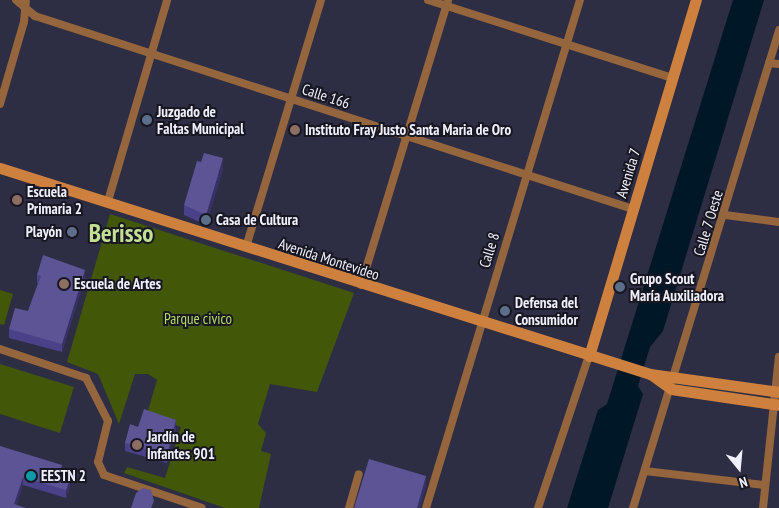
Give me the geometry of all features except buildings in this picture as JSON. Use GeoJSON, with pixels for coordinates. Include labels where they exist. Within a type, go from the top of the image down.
{"type":"FeatureCollection","features":[{"type":"Feature","properties":{"kind":"main road","name":"Avenida 7"},"geometry":{"type":"LineString","coordinates":[[589,356],[696,0]]}},
{"type":"Feature","properties":{"kind":"main road","name":"Avenida Montevideo"},"geometry":{"type":"LineString","coordinates":[[0,168],[108,201],[361,285],[650,374],[777,392]]}},
{"type":"Feature","properties":{"kind":"main road","name":"Avenida Montevideo"},"geometry":{"type":"LineString","coordinates":[[650,374],[672,388],[777,405]]}},
{"type":"Feature","properties":{"kind":"street","name":"Calle 166"},"geometry":{"type":"LineString","coordinates":[[16,0],[25,4],[35,16],[406,136],[526,172],[633,209]]}},
{"type":"Feature","properties":{"kind":"street"},"geometry":{"type":"LineString","coordinates":[[108,201],[167,0]]}},
{"type":"Feature","properties":{"kind":"street"},"geometry":{"type":"LineString","coordinates":[[246,247],[321,0]]}},
{"type":"Feature","properties":{"kind":"street"},"geometry":{"type":"LineString","coordinates":[[428,0],[448,3],[673,78]]}},
{"type":"Feature","properties":{"kind":"street","name":"Calle 8"},"geometry":{"type":"LineString","coordinates":[[426,508],[526,172],[580,0]]}},
{"type":"Feature","properties":{"kind":"street"},"geometry":{"type":"LineString","coordinates":[[361,285],[448,3]]}},
{"type":"Feature","properties":{"kind":"street"},"geometry":{"type":"LineString","coordinates":[[0,104],[25,4]]}},
{"type":"Feature","properties":{"kind":"street","name":"Calle 7 Oeste"},"geometry":{"type":"LineString","coordinates":[[633,508],[676,377],[779,30]]}},
{"type":"Feature","properties":{"kind":"street"},"geometry":{"type":"LineString","coordinates":[[769,63],[779,64]]}},
{"type":"Feature","properties":{"kind":"street"},"geometry":{"type":"LineString","coordinates":[[725,215],[779,222]]}},
{"type":"Feature","properties":{"kind":"street"},"geometry":{"type":"LineString","coordinates":[[0,349],[86,378],[108,421],[98,462],[104,474],[202,508]]}},
{"type":"Feature","properties":{"kind":"street"},"geometry":{"type":"LineString","coordinates":[[538,508],[589,356]]}},
{"type":"Feature","properties":{"kind":"street"},"geometry":{"type":"LineString","coordinates":[[763,508],[777,405],[779,357]]}},
{"type":"Feature","properties":{"kind":"street"},"geometry":{"type":"LineString","coordinates":[[645,471],[765,485]]}},
{"type":"Feature","properties":{"kind":"street"},"geometry":{"type":"LineString","coordinates":[[349,508],[359,474]]}},
{"type":"Feature","properties":{"kind":"green space","name":"Parque civico"},"geometry":{"type":"Polygon","coordinates":[[[110,214],[354,293],[317,392],[270,384],[258,424],[266,433],[261,451],[271,454],[259,508],[225,508],[124,473],[127,467],[165,478],[181,427],[147,414],[157,380],[148,374],[135,374],[119,424],[98,374],[67,362],[110,214]]]}},
{"type":"Feature","properties":{"kind":"green space"},"geometry":{"type":"Polygon","coordinates":[[[0,290],[13,294],[4,325],[0,324],[0,290]]]}},
{"type":"Feature","properties":{"kind":"green space"},"geometry":{"type":"Polygon","coordinates":[[[0,364],[74,387],[60,433],[0,414],[0,364]]]}},
{"type":"Feature","properties":{"kind":"water"},"geometry":{"type":"Polygon","coordinates":[[[733,0],[764,0],[663,331],[650,347],[638,386],[643,394],[608,508],[567,508],[598,410],[607,404],[733,0]]]}},
{"type":"Feature","properties":{"kind":"place","name":"Juzgado de Faltas Municipal"},"geometry":{"type":"Point","coordinates":[147,120]}},
{"type":"Feature","properties":{"kind":"place","name":"Instituto Fray Justo Santa Maria de Oro"},"geometry":{"type":"Point","coordinates":[295,130]}},
{"type":"Feature","properties":{"kind":"place","name":"Escuela Primaria 2"},"geometry":{"type":"Point","coordinates":[17,200]}},
{"type":"Feature","properties":{"kind":"place","name":"Casa de Cultura"},"geometry":{"type":"Point","coordinates":[206,220]}},
{"type":"Feature","properties":{"kind":"place","name":"Playón"},"geometry":{"type":"Point","coordinates":[72,232]}},
{"type":"Feature","properties":{"kind":"place","name":"Escuela de Artes"},"geometry":{"type":"Point","coordinates":[64,284]}},
{"type":"Feature","properties":{"kind":"place","name":"Grupo Scout María Auxiliadora"},"geometry":{"type":"Point","coordinates":[620,287]}},
{"type":"Feature","properties":{"kind":"place","name":"Defensa del Consumidor"},"geometry":{"type":"Point","coordinates":[505,311]}},
{"type":"Feature","properties":{"kind":"place","name":"Jardín de Infantes 901"},"geometry":{"type":"Point","coordinates":[137,445]}},
{"type":"Feature","properties":{"kind":"place","name":"EESTN 2"},"geometry":{"type":"Point","coordinates":[31,476]}},
{"type":"Feature","properties":{"kind":"district","name":"Berisso"},"geometry":{"type":"Point","coordinates":[121,233]}}]}
